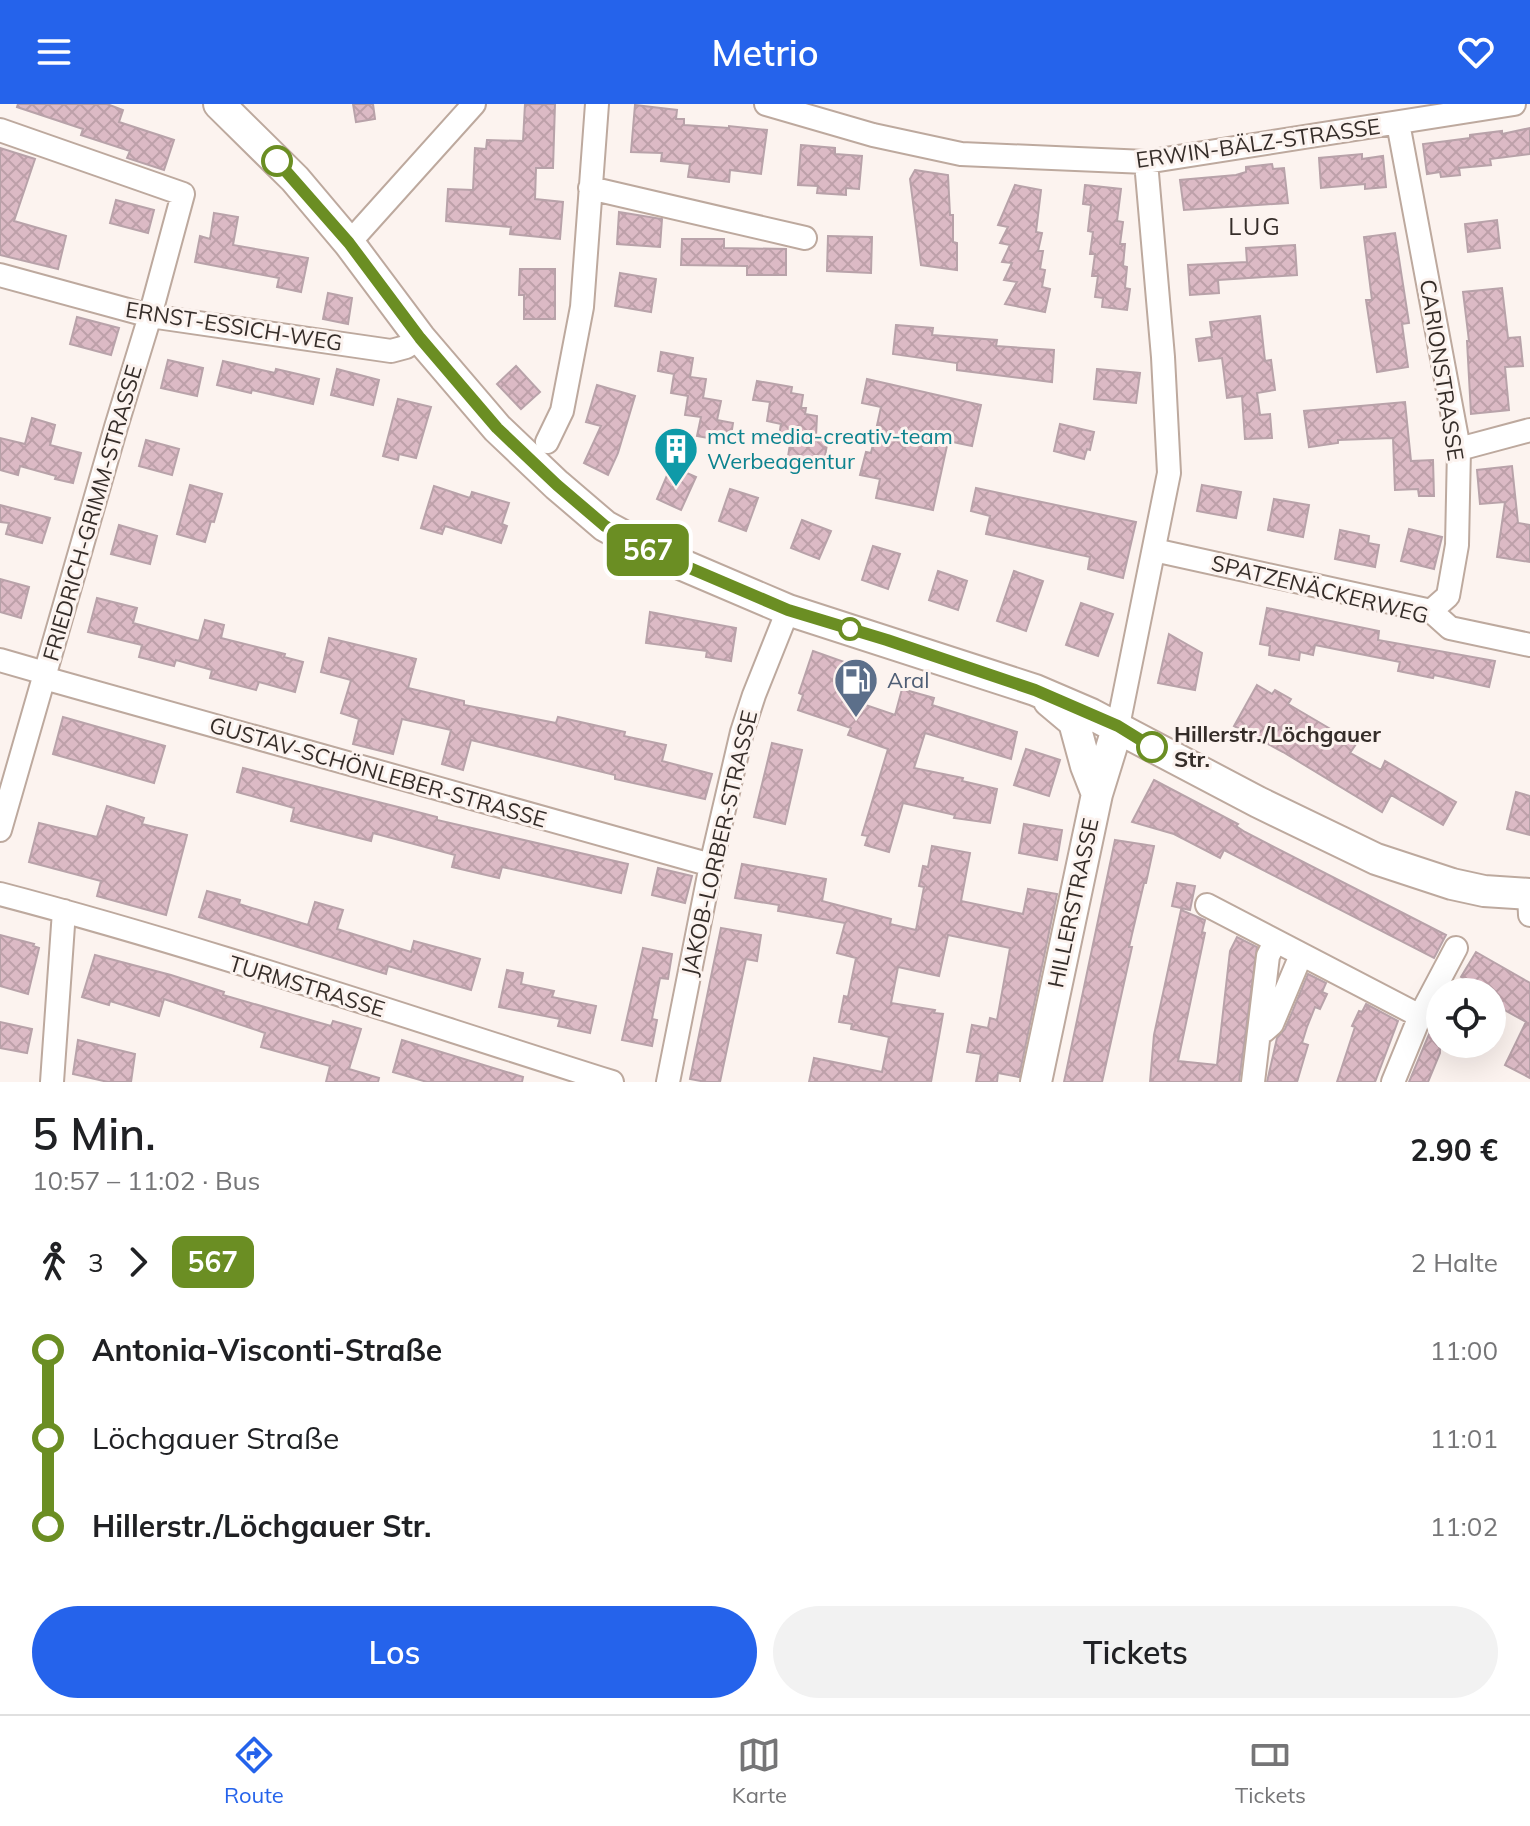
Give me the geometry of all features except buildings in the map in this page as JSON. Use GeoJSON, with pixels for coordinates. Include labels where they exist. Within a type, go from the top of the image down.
{"type":"FeatureCollection","features":[{"type":"Feature","properties":{"kind":"main road"},"geometry":{"type":"LineString","coordinates":[[219,104],[295,179],[349,243],[420,338],[497,428],[605,526],[657,554],[788,610],[1035,690],[1118,726],[1168,756],[1376,859],[1452,884],[1484,891],[1530,894]]}},
{"type":"Feature","properties":{"kind":"main road"},"geometry":{"type":"LineString","coordinates":[[1035,690],[1074,722],[1097,794]]}},
{"type":"Feature","properties":{"kind":"main road","name":"HILLERSTRASSE"},"geometry":{"type":"LineString","coordinates":[[1036,1082],[1097,794],[1118,726]]}},
{"type":"Feature","properties":{"kind":"street"},"geometry":{"type":"LineString","coordinates":[[349,243],[474,104]]}},
{"type":"Feature","properties":{"kind":"street"},"geometry":{"type":"LineString","coordinates":[[547,442],[562,411],[582,307],[597,104]]}},
{"type":"Feature","properties":{"kind":"street","name":"ERWIN-BÄLZ-STRASSE"},"geometry":{"type":"LineString","coordinates":[[766,104],[873,135],[961,154],[1146,162],[1514,104]]}},
{"type":"Feature","properties":{"kind":"street","name":"CARIONSTRASSE"},"geometry":{"type":"LineString","coordinates":[[1398,123],[1459,449],[1457,545],[1448,596],[1431,611]]}},
{"type":"Feature","properties":{"kind":"street","name":"FRIEDRICH-GRIMM-STRASSE"},"geometry":{"type":"LineString","coordinates":[[0,130],[183,194],[0,830]]}},
{"type":"Feature","properties":{"kind":"street"},"geometry":{"type":"LineString","coordinates":[[1118,726],[1169,473],[1163,357],[1146,162]]}},
{"type":"Feature","properties":{"kind":"street"},"geometry":{"type":"LineString","coordinates":[[590,188],[805,238]]}},
{"type":"Feature","properties":{"kind":"street","name":"ERNST-ESSICH-WEG"},"geometry":{"type":"LineString","coordinates":[[0,275],[150,316],[391,351],[406,347],[420,338]]}},
{"type":"Feature","properties":{"kind":"street"},"geometry":{"type":"LineString","coordinates":[[1459,449],[1530,430]]}},
{"type":"Feature","properties":{"kind":"street","name":"SPATZENÄCKERWEG"},"geometry":{"type":"LineString","coordinates":[[1154,550],[1431,611],[1450,628],[1530,645]]}},
{"type":"Feature","properties":{"kind":"street","name":"JAKOB-LORBER-STRASSE"},"geometry":{"type":"LineString","coordinates":[[668,1082],[711,865],[721,833],[742,732],[788,610]]}},
{"type":"Feature","properties":{"kind":"street","name":"GUSTAV-SCHÖNLEBER-STRASSE"},"geometry":{"type":"LineString","coordinates":[[0,660],[45,676],[711,865]]}},
{"type":"Feature","properties":{"kind":"street","name":"TURMSTRASSE"},"geometry":{"type":"LineString","coordinates":[[0,894],[64,911],[612,1082]]}},
{"type":"Feature","properties":{"kind":"street"},"geometry":{"type":"LineString","coordinates":[[1530,894],[1530,915]]}},
{"type":"Feature","properties":{"kind":"street"},"geometry":{"type":"LineString","coordinates":[[1207,905],[1420,1016]]}},
{"type":"Feature","properties":{"kind":"street"},"geometry":{"type":"LineString","coordinates":[[52,1082],[64,911]]}},
{"type":"Feature","properties":{"kind":"street"},"geometry":{"type":"LineString","coordinates":[[1253,1082],[1268,956],[1275,942]]}},
{"type":"Feature","properties":{"kind":"street"},"geometry":{"type":"LineString","coordinates":[[1393,1082],[1420,1016],[1456,948]]}},
{"type":"Feature","properties":{"kind":"street"},"geometry":{"type":"LineString","coordinates":[[1260,1035],[1272,1024],[1301,955]]}},
{"type":"Feature","properties":{"kind":"bus line","name":"567"},"geometry":{"type":"LineString","coordinates":[[277,161],[349,243],[420,338],[497,428],[605,526],[657,554],[788,610],[1035,690],[1118,726],[1152,747]]}},
{"type":"Feature","properties":{"kind":"place","name":"mct media-creativ-team Werbeagentur"},"geometry":{"type":"Point","coordinates":[676,488]}},
{"type":"Feature","properties":{"kind":"place","name":"Aral"},"geometry":{"type":"Point","coordinates":[856,719]}},
{"type":"Feature","properties":{"kind":"place","name":"Hillerstr./Löchgauer Str."},"geometry":{"type":"Point","coordinates":[1152,747]}},
{"type":"Feature","properties":{"kind":"district","name":"LUG"},"geometry":{"type":"Point","coordinates":[1255,227]}}]}
